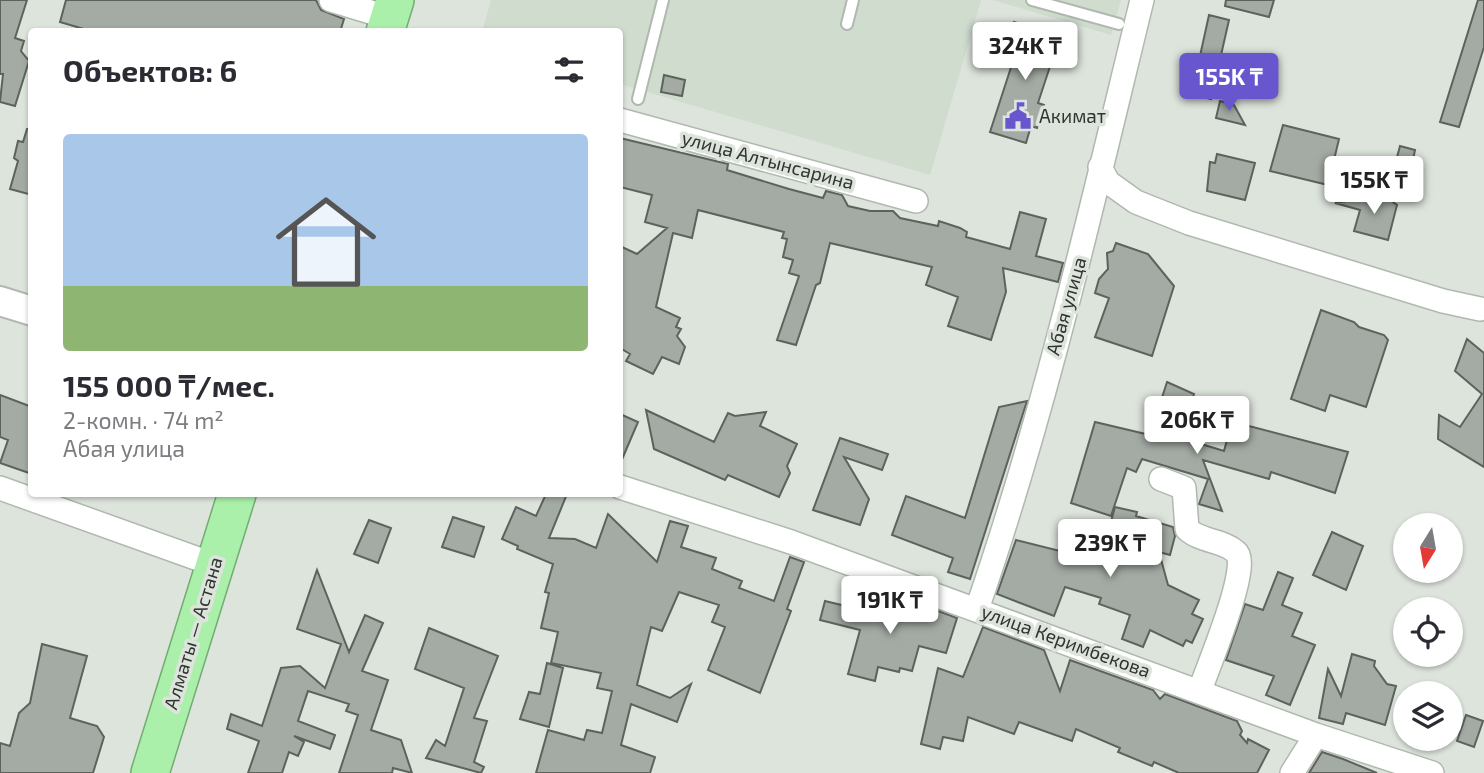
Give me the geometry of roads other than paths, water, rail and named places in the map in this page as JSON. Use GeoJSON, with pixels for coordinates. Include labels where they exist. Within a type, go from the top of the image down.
{"type":"FeatureCollection","features":[{"type":"Feature","properties":{"kind":"highway","name":"Алматы — Астана"},"geometry":{"type":"LineString","coordinates":[[150,773],[236,497]]}},
{"type":"Feature","properties":{"kind":"street"},"geometry":{"type":"LineString","coordinates":[[331,0],[390,17]]}},
{"type":"Feature","properties":{"kind":"street","name":"Абая улица"},"geometry":{"type":"LineString","coordinates":[[977,609],[1015,498],[1051,357],[1086,238],[1127,26],[1142,0]]}},
{"type":"Feature","properties":{"kind":"street","name":"улица Алтынсарина"},"geometry":{"type":"LineString","coordinates":[[623,121],[916,201]]}},
{"type":"Feature","properties":{"kind":"street"},"geometry":{"type":"LineString","coordinates":[[1100,167],[1108,182],[1136,202],[1189,223],[1443,301],[1480,309]]}},
{"type":"Feature","properties":{"kind":"street"},"geometry":{"type":"LineString","coordinates":[[0,301],[28,310]]}},
{"type":"Feature","properties":{"kind":"street"},"geometry":{"type":"LineString","coordinates":[[1161,479],[1178,485],[1186,493],[1187,529],[1237,552],[1242,560],[1238,581],[1200,690]]}},
{"type":"Feature","properties":{"kind":"street"},"geometry":{"type":"LineString","coordinates":[[0,488],[215,565]]}},
{"type":"Feature","properties":{"kind":"street","name":"улица Керимбекова"},"geometry":{"type":"LineString","coordinates":[[623,488],[791,542],[1200,690],[1316,735],[1432,773]]}},
{"type":"Feature","properties":{"kind":"street"},"geometry":{"type":"LineString","coordinates":[[1292,773],[1316,735]]}},
{"type":"Feature","properties":{"kind":"lane"},"geometry":{"type":"LineString","coordinates":[[638,99],[663,0]]}},
{"type":"Feature","properties":{"kind":"lane"},"geometry":{"type":"LineString","coordinates":[[847,24],[853,0]]}},
{"type":"Feature","properties":{"kind":"lane"},"geometry":{"type":"LineString","coordinates":[[1032,0],[1127,26]]}},
{"type":"Feature","properties":{"kind":"lane"},"geometry":{"type":"LineString","coordinates":[[1078,13],[1081,0]]}},
{"type":"Feature","properties":{"kind":"place","name":"Акимат"},"geometry":{"type":"Point","coordinates":[1018,116]}}]}
